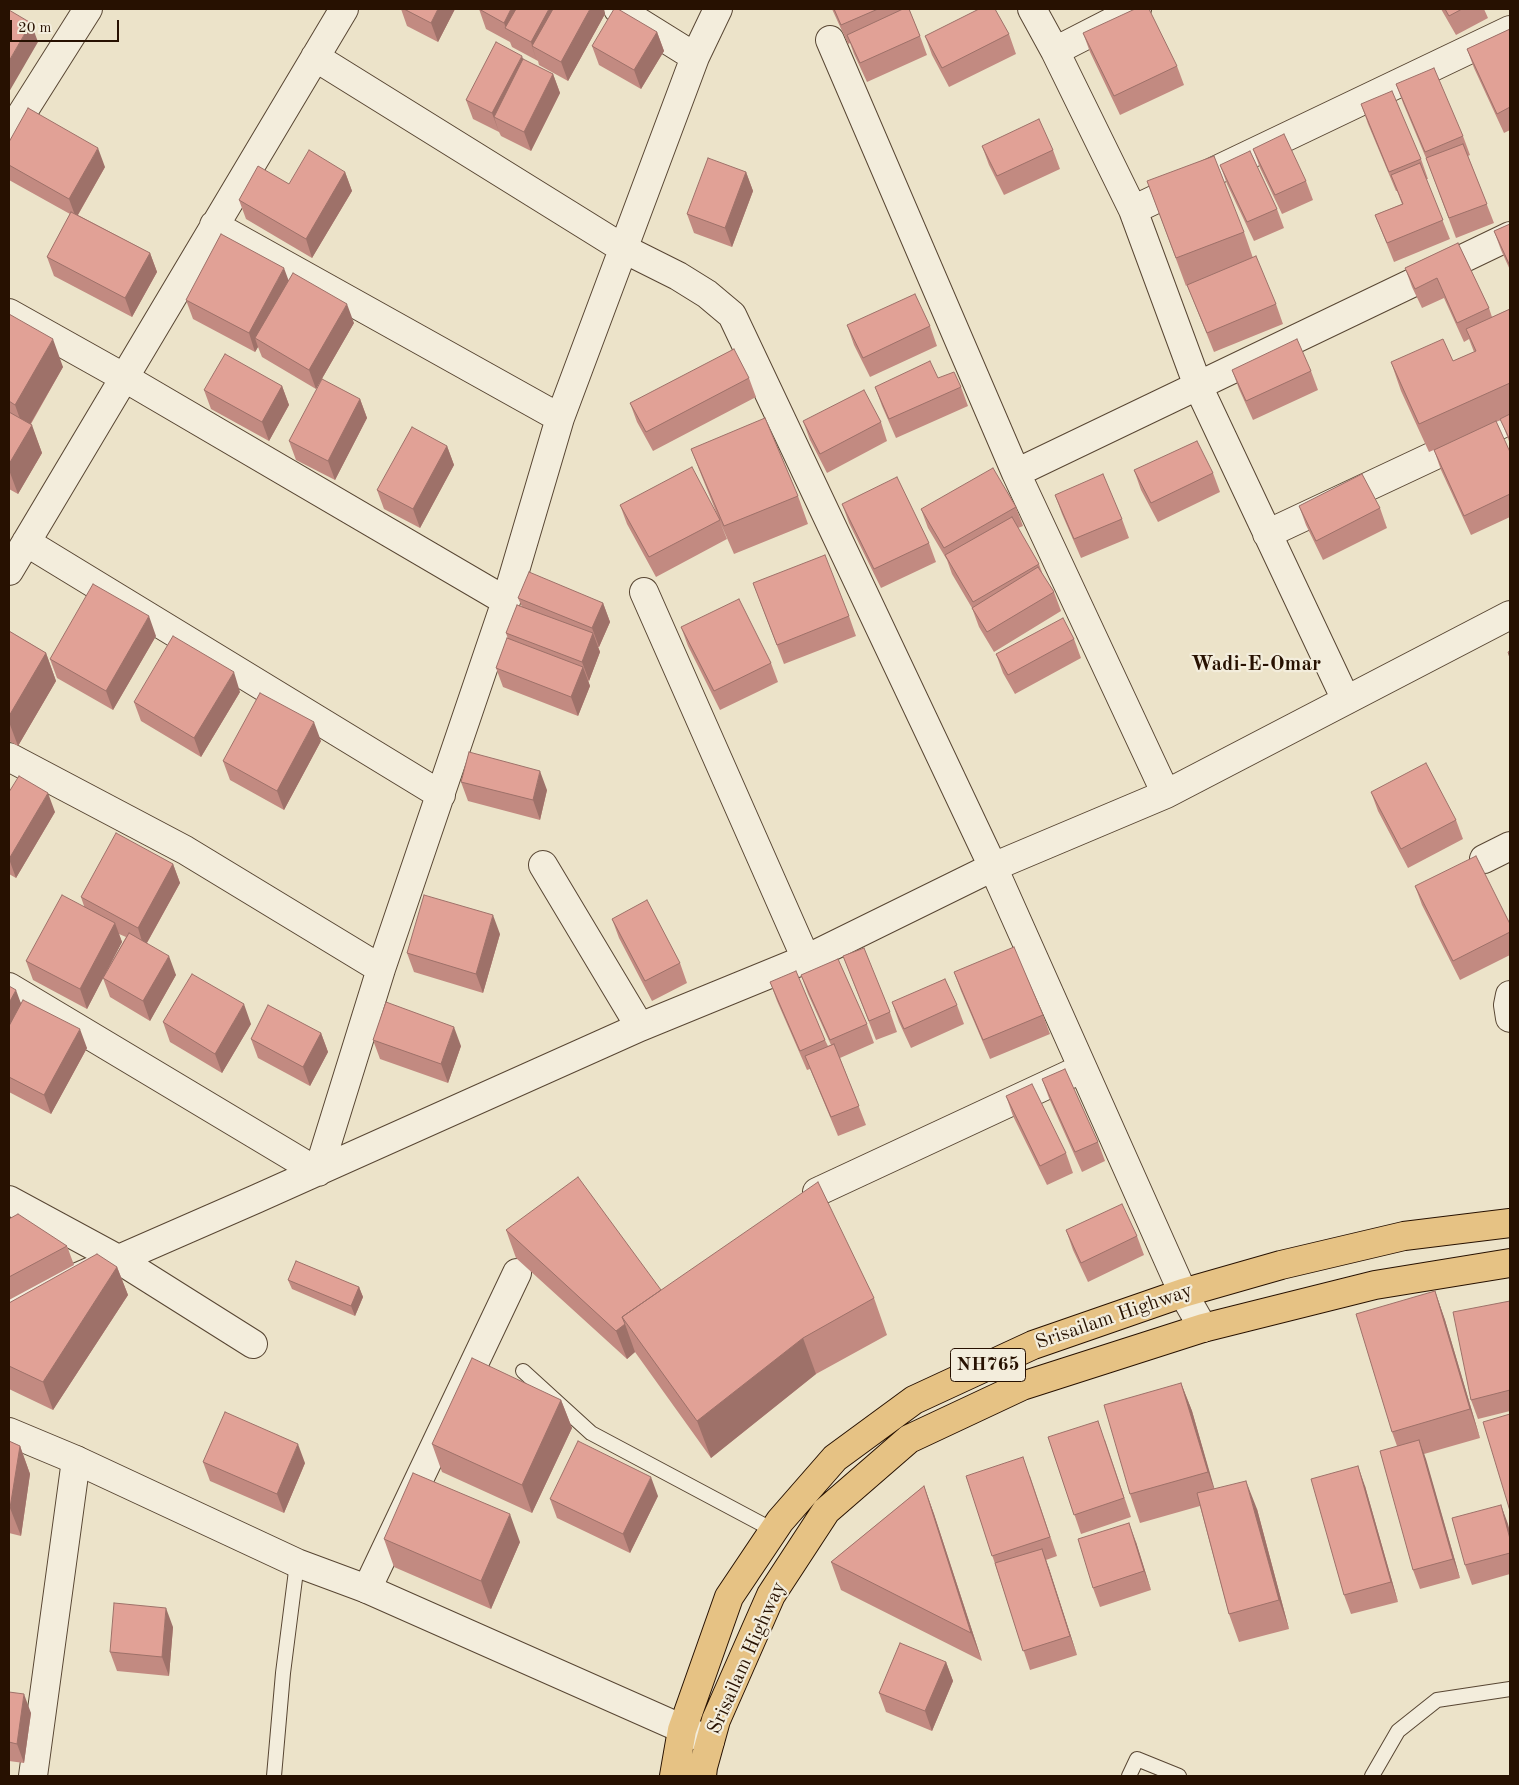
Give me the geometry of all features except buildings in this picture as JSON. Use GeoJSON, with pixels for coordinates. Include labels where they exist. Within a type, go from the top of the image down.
{"type":"FeatureCollection","features":[{"type":"Feature","properties":{"kind":"highway","name":"Srisailam Highway"},"geometry":{"type":"LineString","coordinates":[[674,1776],[682,1730],[729,1597],[773,1530],[836,1458],[914,1400],[1033,1345],[1183,1293],[1281,1265],[1404,1236],[1510,1224]]}},
{"type":"Feature","properties":{"kind":"highway","name":"Srisailam Highway"},"geometry":{"type":"LineString","coordinates":[[702,1776],[716,1720],[771,1595],[826,1511],[910,1439],[1022,1386],[1203,1328],[1375,1285],[1510,1262]]}},
{"type":"Feature","properties":{"kind":"street"},"geometry":{"type":"LineString","coordinates":[[9,134],[88,9]]}},
{"type":"Feature","properties":{"kind":"street"},"geometry":{"type":"LineString","coordinates":[[9,571],[344,9]]}},
{"type":"Feature","properties":{"kind":"street"},"geometry":{"type":"LineString","coordinates":[[618,9],[695,57]]}},
{"type":"Feature","properties":{"kind":"street"},"geometry":{"type":"LineString","coordinates":[[318,1172],[381,969],[506,601],[560,418],[695,57],[718,9]]}},
{"type":"Feature","properties":{"kind":"street"},"geometry":{"type":"LineString","coordinates":[[1032,9],[1055,51],[1133,210],[1198,386],[1346,700]]}},
{"type":"Feature","properties":{"kind":"street"},"geometry":{"type":"LineString","coordinates":[[1055,51],[1137,9]]}},
{"type":"Feature","properties":{"kind":"street"},"geometry":{"type":"LineString","coordinates":[[1133,210],[1510,30]]}},
{"type":"Feature","properties":{"kind":"street"},"geometry":{"type":"LineString","coordinates":[[830,40],[1016,473],[1166,794]]}},
{"type":"Feature","properties":{"kind":"street"},"geometry":{"type":"LineString","coordinates":[[315,57],[624,249],[678,276],[707,294],[732,316],[993,867],[1183,1293],[1203,1328]]}},
{"type":"Feature","properties":{"kind":"street"},"geometry":{"type":"LineString","coordinates":[[214,225],[560,418]]}},
{"type":"Feature","properties":{"kind":"street"},"geometry":{"type":"LineString","coordinates":[[1016,473],[1510,236]]}},
{"type":"Feature","properties":{"kind":"street"},"geometry":{"type":"LineString","coordinates":[[9,314],[125,378],[506,601]]}},
{"type":"Feature","properties":{"kind":"street"},"geometry":{"type":"LineString","coordinates":[[1267,534],[1510,420]]}},
{"type":"Feature","properties":{"kind":"street"},"geometry":{"type":"LineString","coordinates":[[26,542],[441,794]]}},
{"type":"Feature","properties":{"kind":"street"},"geometry":{"type":"LineString","coordinates":[[644,592],[806,959]]}},
{"type":"Feature","properties":{"kind":"street"},"geometry":{"type":"LineString","coordinates":[[9,1307],[318,1172],[640,1027],[806,959],[993,867],[1166,794],[1510,615]]}},
{"type":"Feature","properties":{"kind":"street"},"geometry":{"type":"LineString","coordinates":[[9,757],[185,850],[381,969]]}},
{"type":"Feature","properties":{"kind":"street"},"geometry":{"type":"LineString","coordinates":[[1484,859],[1510,846]]}},
{"type":"Feature","properties":{"kind":"street"},"geometry":{"type":"LineString","coordinates":[[543,865],[640,1027]]}},
{"type":"Feature","properties":{"kind":"street"},"geometry":{"type":"LineString","coordinates":[[9,987],[318,1172]]}},
{"type":"Feature","properties":{"kind":"street"},"geometry":{"type":"LineString","coordinates":[[1510,994],[1508,1005],[1510,1018]]}},
{"type":"Feature","properties":{"kind":"street"},"geometry":{"type":"LineString","coordinates":[[817,1192],[1083,1068]]}},
{"type":"Feature","properties":{"kind":"street"},"geometry":{"type":"LineString","coordinates":[[9,1200],[118,1259],[253,1344]]}},
{"type":"Feature","properties":{"kind":"street"},"geometry":{"type":"LineString","coordinates":[[367,1589],[517,1273]]}},
{"type":"Feature","properties":{"kind":"street"},"geometry":{"type":"LineString","coordinates":[[9,1432],[76,1460],[297,1563],[367,1589],[710,1741]]}},
{"type":"Feature","properties":{"kind":"street"},"geometry":{"type":"LineString","coordinates":[[33,1776],[76,1460]]}},
{"type":"Feature","properties":{"kind":"lane"},"geometry":{"type":"LineString","coordinates":[[524,1371],[591,1433],[773,1530]]}},
{"type":"Feature","properties":{"kind":"lane"},"geometry":{"type":"LineString","coordinates":[[274,1776],[283,1673],[297,1563]]}},
{"type":"Feature","properties":{"kind":"lane"},"geometry":{"type":"LineString","coordinates":[[1372,1776],[1398,1731],[1437,1700],[1510,1689]]}},
{"type":"Feature","properties":{"kind":"lane"},"geometry":{"type":"LineString","coordinates":[[1129,1776],[1137,1759],[1179,1776]]}},
{"type":"Feature","properties":{"kind":"district","name":"Wadi-E-Omar"},"geometry":{"type":"Point","coordinates":[1256,664]}}]}
